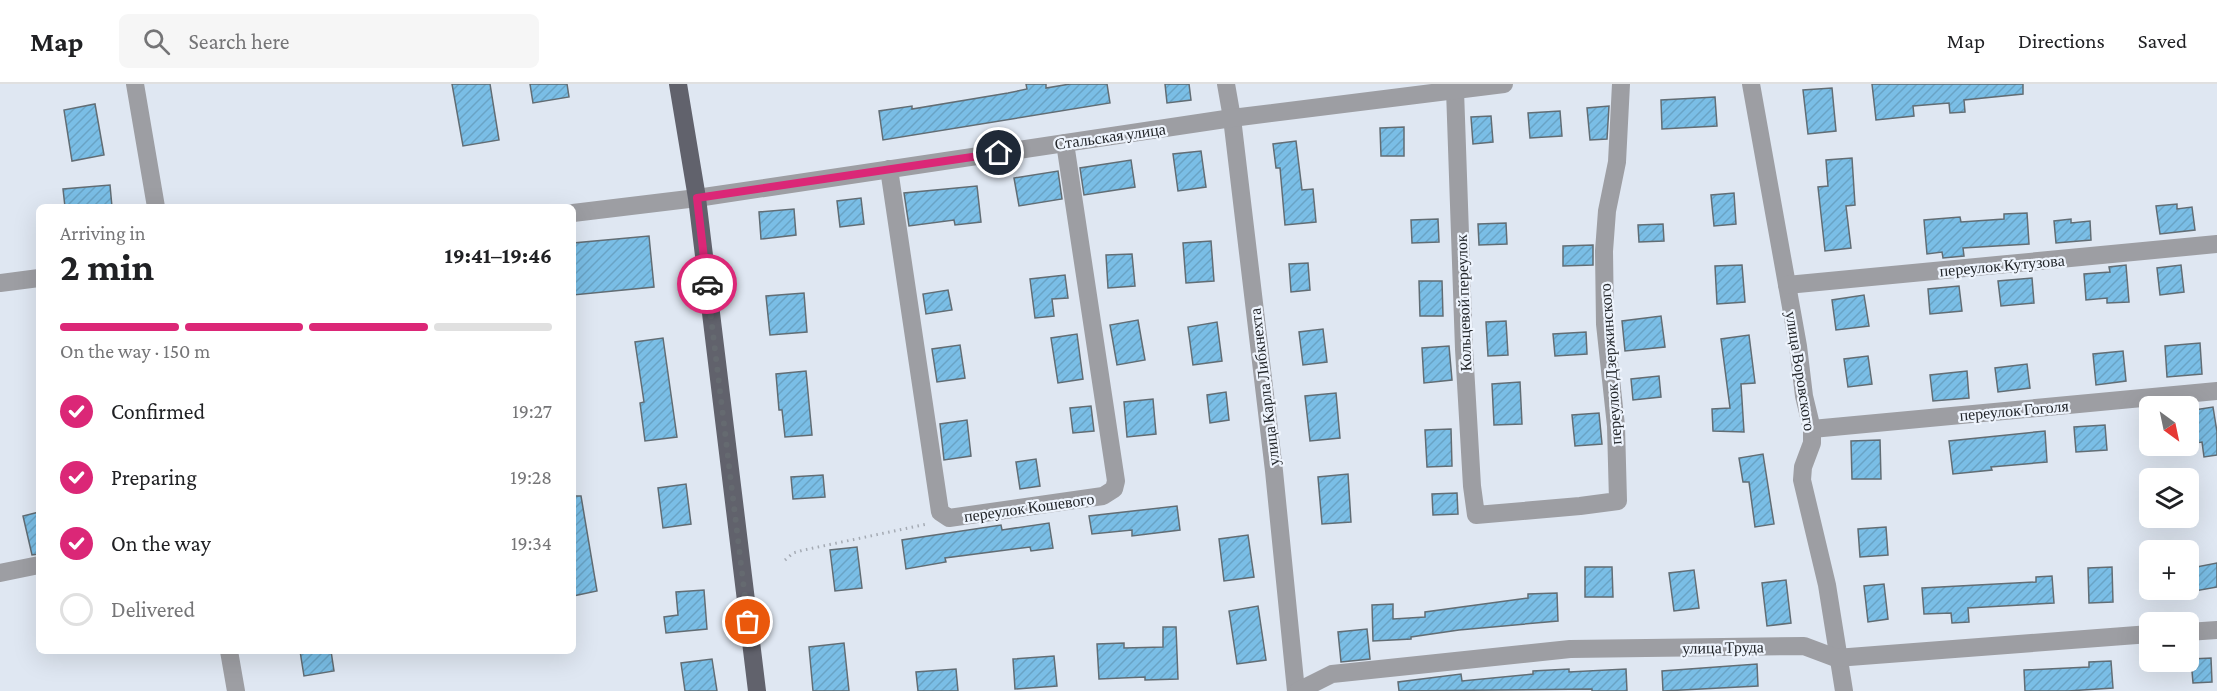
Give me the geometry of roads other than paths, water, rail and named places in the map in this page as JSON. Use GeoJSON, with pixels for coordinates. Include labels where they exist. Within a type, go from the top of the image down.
{"type":"FeatureCollection","features":[{"type":"Feature","properties":{"kind":"main road"},"geometry":{"type":"LineString","coordinates":[[678,84],[697,198],[757,691]]}},
{"type":"Feature","properties":{"kind":"street"},"geometry":{"type":"LineString","coordinates":[[135,84],[155,204]]}},
{"type":"Feature","properties":{"kind":"street","name":"улица Карла Либкнехта"},"geometry":{"type":"LineString","coordinates":[[1226,84],[1233,118],[1297,691]]}},
{"type":"Feature","properties":{"kind":"street","name":"Стальская улица"},"geometry":{"type":"LineString","coordinates":[[576,213],[697,198],[1233,118],[1504,84]]}},
{"type":"Feature","properties":{"kind":"street","name":"переулок Дзержинского"},"geometry":{"type":"LineString","coordinates":[[1476,514],[1618,501],[1616,426],[1605,324],[1604,273],[1607,211],[1617,162],[1620,84]]}},
{"type":"Feature","properties":{"kind":"street","name":"улица Воровского"},"geometry":{"type":"LineString","coordinates":[[1751,84],[1787,285],[1804,396],[1812,429],[1812,443],[1803,467],[1802,480],[1827,585],[1844,691]]}},
{"type":"Feature","properties":{"kind":"street","name":"Кольцевой переулок"},"geometry":{"type":"LineString","coordinates":[[1455,90],[1464,349],[1472,486],[1476,514]]}},
{"type":"Feature","properties":{"kind":"street","name":"переулок Кошевого"},"geometry":{"type":"LineString","coordinates":[[889,169],[940,512],[949,518],[1103,496],[1114,489],[1116,481],[1065,143]]}},
{"type":"Feature","properties":{"kind":"street","name":"переулок Кутузова"},"geometry":{"type":"LineString","coordinates":[[1787,285],[2217,244]]}},
{"type":"Feature","properties":{"kind":"street"},"geometry":{"type":"LineString","coordinates":[[0,283],[36,278]]}},
{"type":"Feature","properties":{"kind":"street","name":"переулок Гоголя"},"geometry":{"type":"LineString","coordinates":[[1812,429],[2217,391]]}},
{"type":"Feature","properties":{"kind":"street"},"geometry":{"type":"LineString","coordinates":[[0,573],[36,566]]}},
{"type":"Feature","properties":{"kind":"street"},"geometry":{"type":"LineString","coordinates":[[2199,631],[2217,630]]}},
{"type":"Feature","properties":{"kind":"street","name":"улица Труда"},"geometry":{"type":"LineString","coordinates":[[1297,691],[1332,674],[1570,649],[1804,646],[1823,654],[1839,657],[2139,635]]}},
{"type":"Feature","properties":{"kind":"street"},"geometry":{"type":"LineString","coordinates":[[230,654],[236,691]]}}]}
